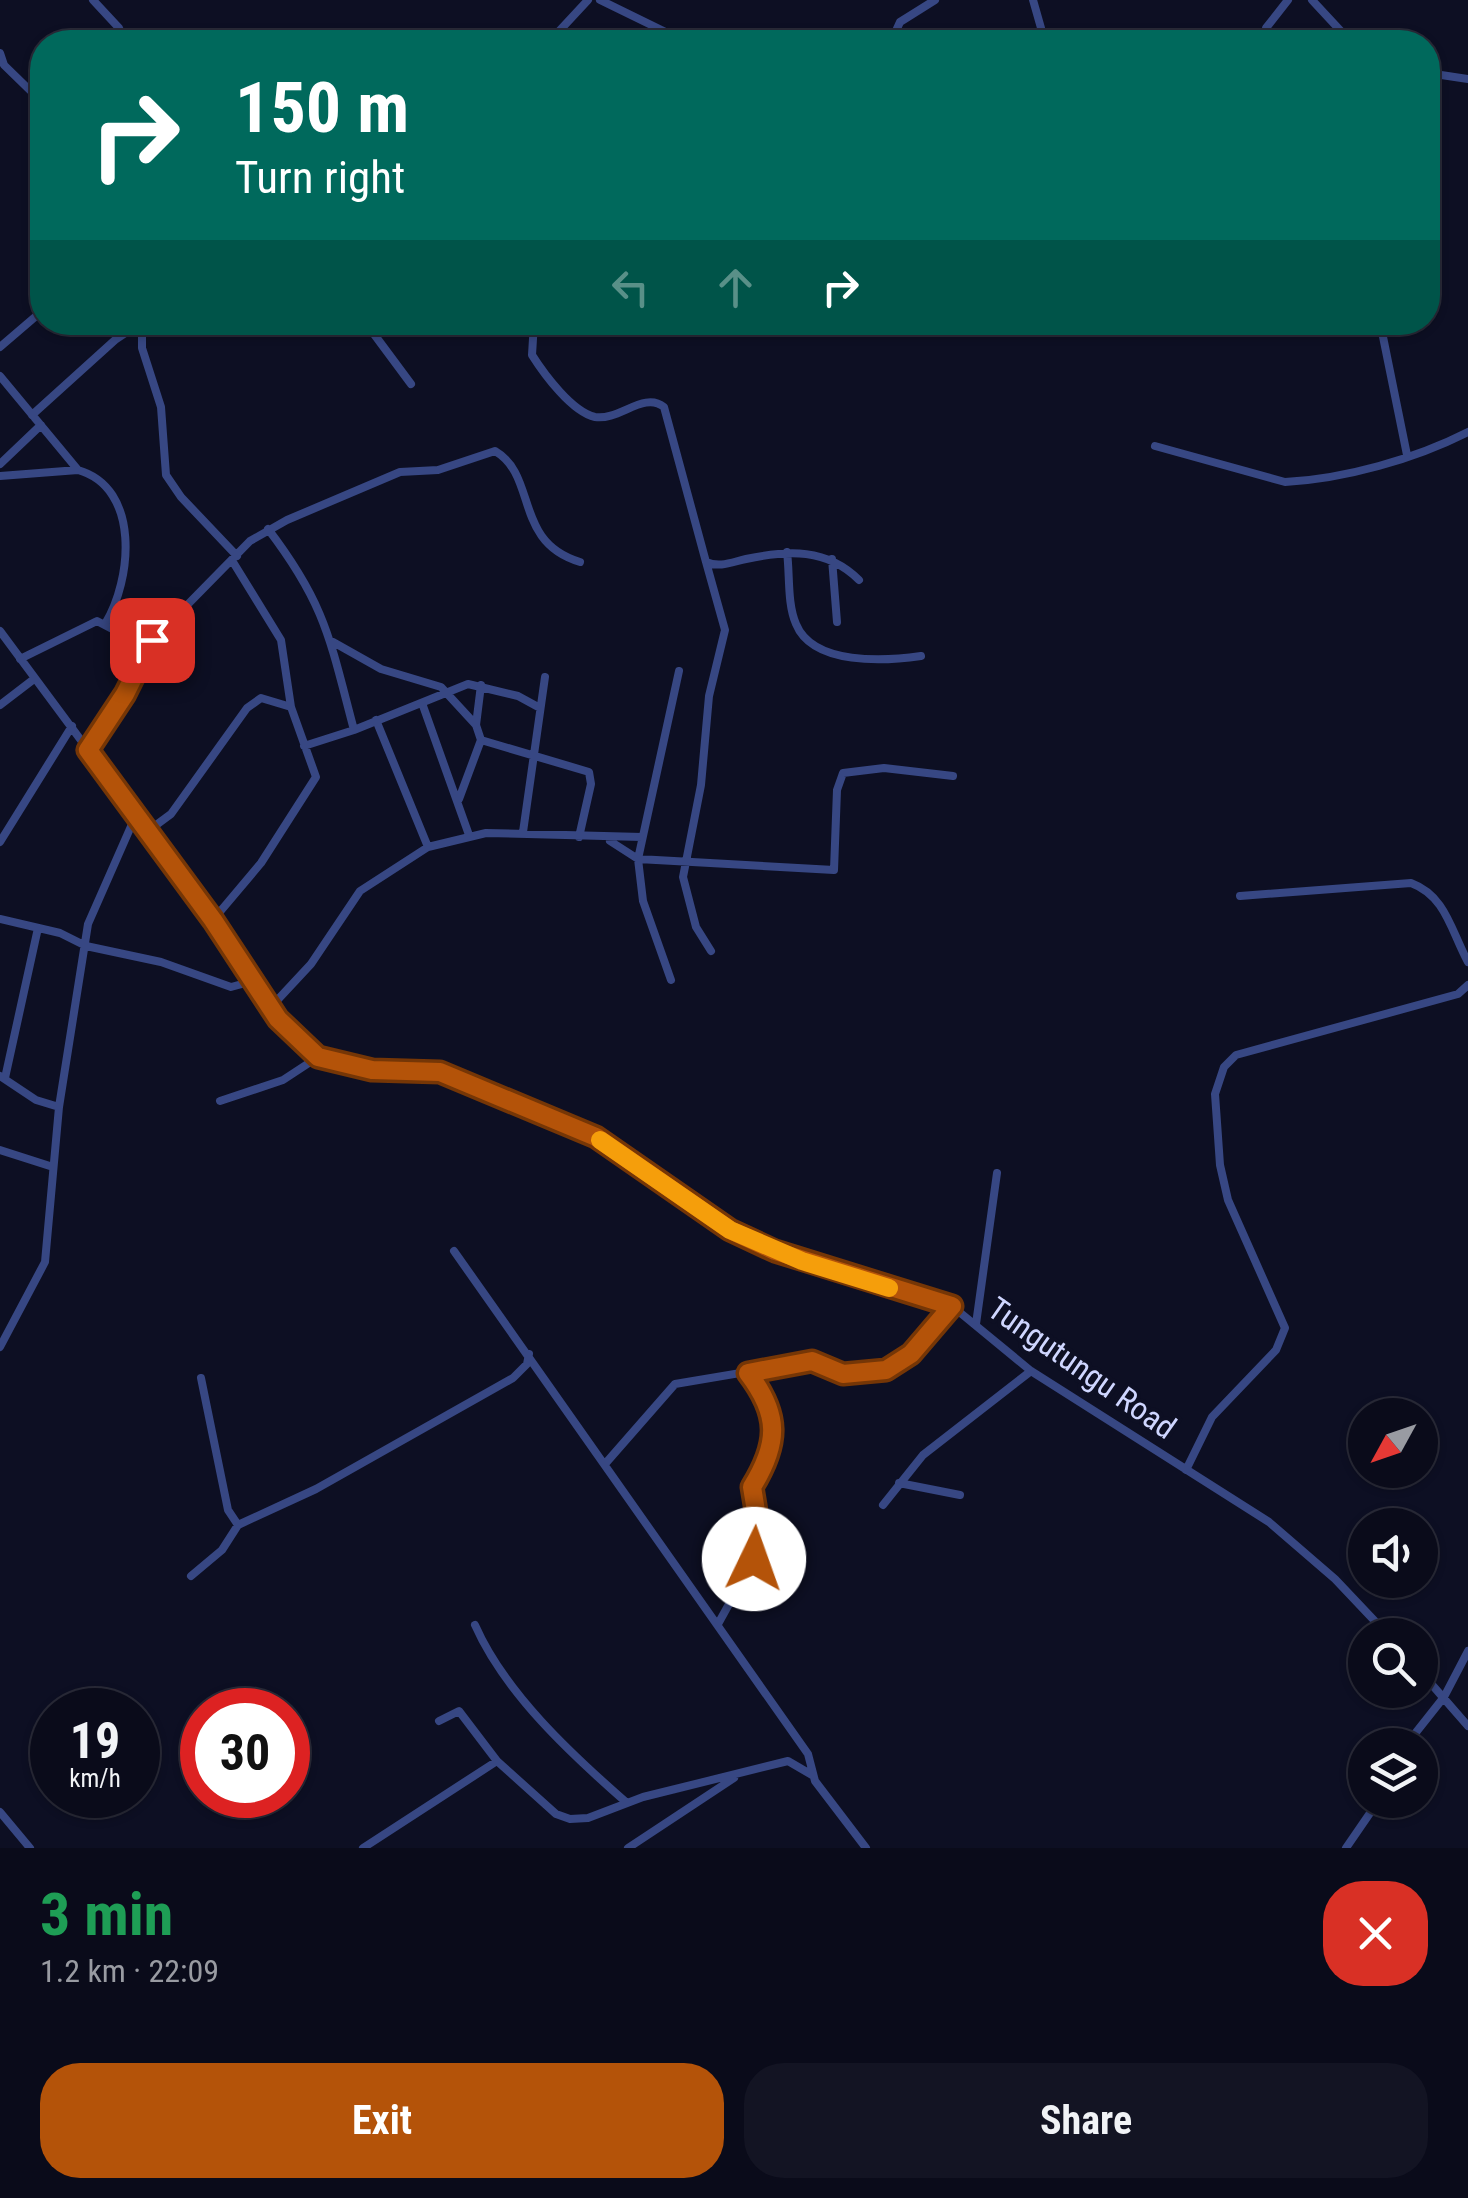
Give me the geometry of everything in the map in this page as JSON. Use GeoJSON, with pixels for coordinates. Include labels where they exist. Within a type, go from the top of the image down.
{"type":"FeatureCollection","features":[{"type":"Feature","properties":{"kind":"street"},"geometry":{"type":"LineString","coordinates":[[93,0],[121,30]]}},
{"type":"Feature","properties":{"kind":"street"},"geometry":{"type":"LineString","coordinates":[[560,30],[588,0]]}},
{"type":"Feature","properties":{"kind":"street"},"geometry":{"type":"LineString","coordinates":[[600,0],[661,30]]}},
{"type":"Feature","properties":{"kind":"street"},"geometry":{"type":"LineString","coordinates":[[896,30],[900,22],[934,0]]}},
{"type":"Feature","properties":{"kind":"street"},"geometry":{"type":"LineString","coordinates":[[1033,0],[1042,30]]}},
{"type":"Feature","properties":{"kind":"street"},"geometry":{"type":"LineString","coordinates":[[1266,30],[1288,0]]}},
{"type":"Feature","properties":{"kind":"street"},"geometry":{"type":"LineString","coordinates":[[1312,0],[1338,30]]}},
{"type":"Feature","properties":{"kind":"street"},"geometry":{"type":"LineString","coordinates":[[0,53],[4,65],[30,90]]}},
{"type":"Feature","properties":{"kind":"street"},"geometry":{"type":"LineString","coordinates":[[1440,75],[1468,79]]}},
{"type":"Feature","properties":{"kind":"street"},"geometry":{"type":"LineString","coordinates":[[0,347],[30,321]]}},
{"type":"Feature","properties":{"kind":"street"},"geometry":{"type":"LineString","coordinates":[[32,414],[122,335]]}},
{"type":"Feature","properties":{"kind":"street"},"geometry":{"type":"LineString","coordinates":[[142,335],[142,348],[161,408],[166,474],[235,559],[281,640],[291,707],[314,769],[313,784],[250,878],[213,920]]}},
{"type":"Feature","properties":{"kind":"street"},"geometry":{"type":"LineString","coordinates":[[375,335],[411,384]]}},
{"type":"Feature","properties":{"kind":"street"},"geometry":{"type":"LineString","coordinates":[[533,335],[532,355],[582,410],[602,417],[648,402],[664,408],[726,630],[709,696],[701,784],[684,861],[688,906],[711,951]]}},
{"type":"Feature","properties":{"kind":"street"},"geometry":{"type":"LineString","coordinates":[[1383,335],[1407,455]]}},
{"type":"Feature","properties":{"kind":"street"},"geometry":{"type":"LineString","coordinates":[[0,376],[78,470],[104,489],[126,529],[118,595],[105,624]]}},
{"type":"Feature","properties":{"kind":"street"},"geometry":{"type":"LineString","coordinates":[[0,464],[41,426]]}},
{"type":"Feature","properties":{"kind":"street"},"geometry":{"type":"LineString","coordinates":[[1156,446],[1285,482],[1407,455],[1468,432]]}},
{"type":"Feature","properties":{"kind":"street"},"geometry":{"type":"LineString","coordinates":[[88,750],[125,694],[139,658],[164,626],[268,529],[400,472],[438,470],[495,450],[510,467],[542,540],[564,557],[580,562]]}},
{"type":"Feature","properties":{"kind":"street"},"geometry":{"type":"LineString","coordinates":[[0,476],[78,470]]}},
{"type":"Feature","properties":{"kind":"street"},"geometry":{"type":"LineString","coordinates":[[268,529],[304,576],[333,642],[354,730]]}},
{"type":"Feature","properties":{"kind":"street"},"geometry":{"type":"LineString","coordinates":[[706,562],[720,565],[787,552],[832,558],[859,580]]}},
{"type":"Feature","properties":{"kind":"street"},"geometry":{"type":"LineString","coordinates":[[787,552],[795,622],[809,641],[848,656],[921,656]]}},
{"type":"Feature","properties":{"kind":"street"},"geometry":{"type":"LineString","coordinates":[[832,558],[837,622]]}},
{"type":"Feature","properties":{"kind":"street"},"geometry":{"type":"LineString","coordinates":[[20,660],[82,625],[105,624],[139,658]]}},
{"type":"Feature","properties":{"kind":"street","name":"Tungutungu Road"},"geometry":{"type":"LineString","coordinates":[[0,631],[213,920],[270,1008],[288,1032],[318,1057],[372,1070],[440,1072],[596,1137],[730,1230],[775,1251],[952,1306],[1031,1371],[1269,1522],[1335,1579],[1372,1618]]}},
{"type":"Feature","properties":{"kind":"street"},"geometry":{"type":"LineString","coordinates":[[333,642],[381,669],[449,692],[476,725],[482,740],[459,799]]}},
{"type":"Feature","properties":{"kind":"street"},"geometry":{"type":"LineString","coordinates":[[672,980],[643,900],[638,859],[679,670]]}},
{"type":"Feature","properties":{"kind":"street"},"geometry":{"type":"LineString","coordinates":[[524,832],[545,676]]}},
{"type":"Feature","properties":{"kind":"street"},"geometry":{"type":"LineString","coordinates":[[0,705],[34,679]]}},
{"type":"Feature","properties":{"kind":"street"},"geometry":{"type":"LineString","coordinates":[[304,746],[468,684],[481,685],[540,708]]}},
{"type":"Feature","properties":{"kind":"street"},"geometry":{"type":"LineString","coordinates":[[476,725],[481,685]]}},
{"type":"Feature","properties":{"kind":"street"},"geometry":{"type":"LineString","coordinates":[[148,831],[171,814],[247,708],[261,698],[291,707]]}},
{"type":"Feature","properties":{"kind":"street"},"geometry":{"type":"LineString","coordinates":[[422,703],[469,835]]}},
{"type":"Feature","properties":{"kind":"street"},"geometry":{"type":"LineString","coordinates":[[376,720],[428,847]]}},
{"type":"Feature","properties":{"kind":"street"},"geometry":{"type":"LineString","coordinates":[[0,842],[72,726]]}},
{"type":"Feature","properties":{"kind":"street"},"geometry":{"type":"LineString","coordinates":[[482,740],[534,760],[589,772],[591,784],[579,837]]}},
{"type":"Feature","properties":{"kind":"street"},"geometry":{"type":"LineString","coordinates":[[608,840],[638,859],[834,870],[837,790],[843,773],[884,768],[953,776]]}},
{"type":"Feature","properties":{"kind":"street"},"geometry":{"type":"LineString","coordinates":[[0,1347],[45,1262],[59,1108],[86,946],[96,901],[136,816]]}},
{"type":"Feature","properties":{"kind":"street"},"geometry":{"type":"LineString","coordinates":[[270,1008],[311,964],[360,891],[428,847],[469,835],[524,832],[608,840],[642,837]]}},
{"type":"Feature","properties":{"kind":"street"},"geometry":{"type":"LineString","coordinates":[[1240,896],[1410,883],[1426,889],[1441,903],[1468,962]]}},
{"type":"Feature","properties":{"kind":"street"},"geometry":{"type":"LineString","coordinates":[[0,919],[86,946],[162,962],[231,987],[252,981]]}},
{"type":"Feature","properties":{"kind":"street"},"geometry":{"type":"LineString","coordinates":[[38,928],[2,1077],[36,1100],[59,1108]]}},
{"type":"Feature","properties":{"kind":"street"},"geometry":{"type":"LineString","coordinates":[[1186,1470],[1212,1417],[1276,1350],[1284,1328],[1228,1200],[1220,1166],[1215,1094],[1224,1067],[1236,1055],[1458,994],[1468,985]]}},
{"type":"Feature","properties":{"kind":"street"},"geometry":{"type":"LineString","coordinates":[[220,1101],[284,1080],[318,1057]]}},
{"type":"Feature","properties":{"kind":"street"},"geometry":{"type":"LineString","coordinates":[[0,1150],[53,1167]]}},
{"type":"Feature","properties":{"kind":"street"},"geometry":{"type":"LineString","coordinates":[[976,1324],[997,1173]]}},
{"type":"Feature","properties":{"kind":"street"},"geometry":{"type":"LineString","coordinates":[[454,1251],[808,1754],[812,1775],[861,1846]]}},
{"type":"Feature","properties":{"kind":"street"},"geometry":{"type":"LineString","coordinates":[[606,1464],[675,1384],[812,1361],[843,1374],[886,1370],[911,1354],[952,1306]]}},
{"type":"Feature","properties":{"kind":"street"},"geometry":{"type":"LineString","coordinates":[[192,1576],[222,1550],[238,1526],[316,1490],[513,1378],[528,1364],[529,1354]]}},
{"type":"Feature","properties":{"kind":"street"},"geometry":{"type":"LineString","coordinates":[[884,1505],[899,1483],[934,1447],[1031,1371]]}},
{"type":"Feature","properties":{"kind":"street"},"geometry":{"type":"LineString","coordinates":[[718,1624],[754,1559],[760,1535],[752,1487],[771,1451],[773,1426],[767,1403],[748,1373]]}},
{"type":"Feature","properties":{"kind":"street"},"geometry":{"type":"LineString","coordinates":[[201,1378],[228,1510],[238,1526]]}},
{"type":"Feature","properties":{"kind":"street"},"geometry":{"type":"LineString","coordinates":[[899,1483],[960,1495]]}},
{"type":"Feature","properties":{"kind":"street"},"geometry":{"type":"LineString","coordinates":[[475,1625],[486,1650],[548,1725],[626,1802]]}},
{"type":"Feature","properties":{"kind":"street"},"geometry":{"type":"LineString","coordinates":[[1419,1728],[1444,1697],[1468,1650]]}},
{"type":"Feature","properties":{"kind":"street"},"geometry":{"type":"LineString","coordinates":[[1438,1690],[1468,1726]]}},
{"type":"Feature","properties":{"kind":"street"},"geometry":{"type":"LineString","coordinates":[[439,1721],[459,1711],[497,1761],[556,1814],[588,1818],[626,1802],[788,1761],[812,1775]]}},
{"type":"Feature","properties":{"kind":"street"},"geometry":{"type":"LineString","coordinates":[[363,1848],[401,1819],[497,1761]]}},
{"type":"Feature","properties":{"kind":"street"},"geometry":{"type":"LineString","coordinates":[[628,1848],[738,1775]]}},
{"type":"Feature","properties":{"kind":"street"},"geometry":{"type":"LineString","coordinates":[[0,1812],[30,1848]]}},
{"type":"Feature","properties":{"kind":"street"},"geometry":{"type":"LineString","coordinates":[[1346,1848],[1366,1818]]}},
{"type":"Feature","properties":{"kind":"slow traffic"},"geometry":{"type":"LineString","coordinates":[[600,1140],[623,1152],[730,1230],[802,1261],[859,1275],[889,1288]]}},
{"type":"Feature","properties":{"kind":"route"},"geometry":{"type":"LineString","coordinates":[[152,640],[139,658],[109,722],[88,750],[213,920],[278,1019],[306,1050],[332,1062],[372,1070],[416,1068],[440,1072],[596,1137],[623,1152],[730,1230],[775,1251],[952,1306],[911,1354],[897,1365],[874,1374],[836,1373],[820,1361],[748,1373],[767,1403],[773,1426],[768,1465],[752,1487],[760,1535],[754,1559]]}}]}
